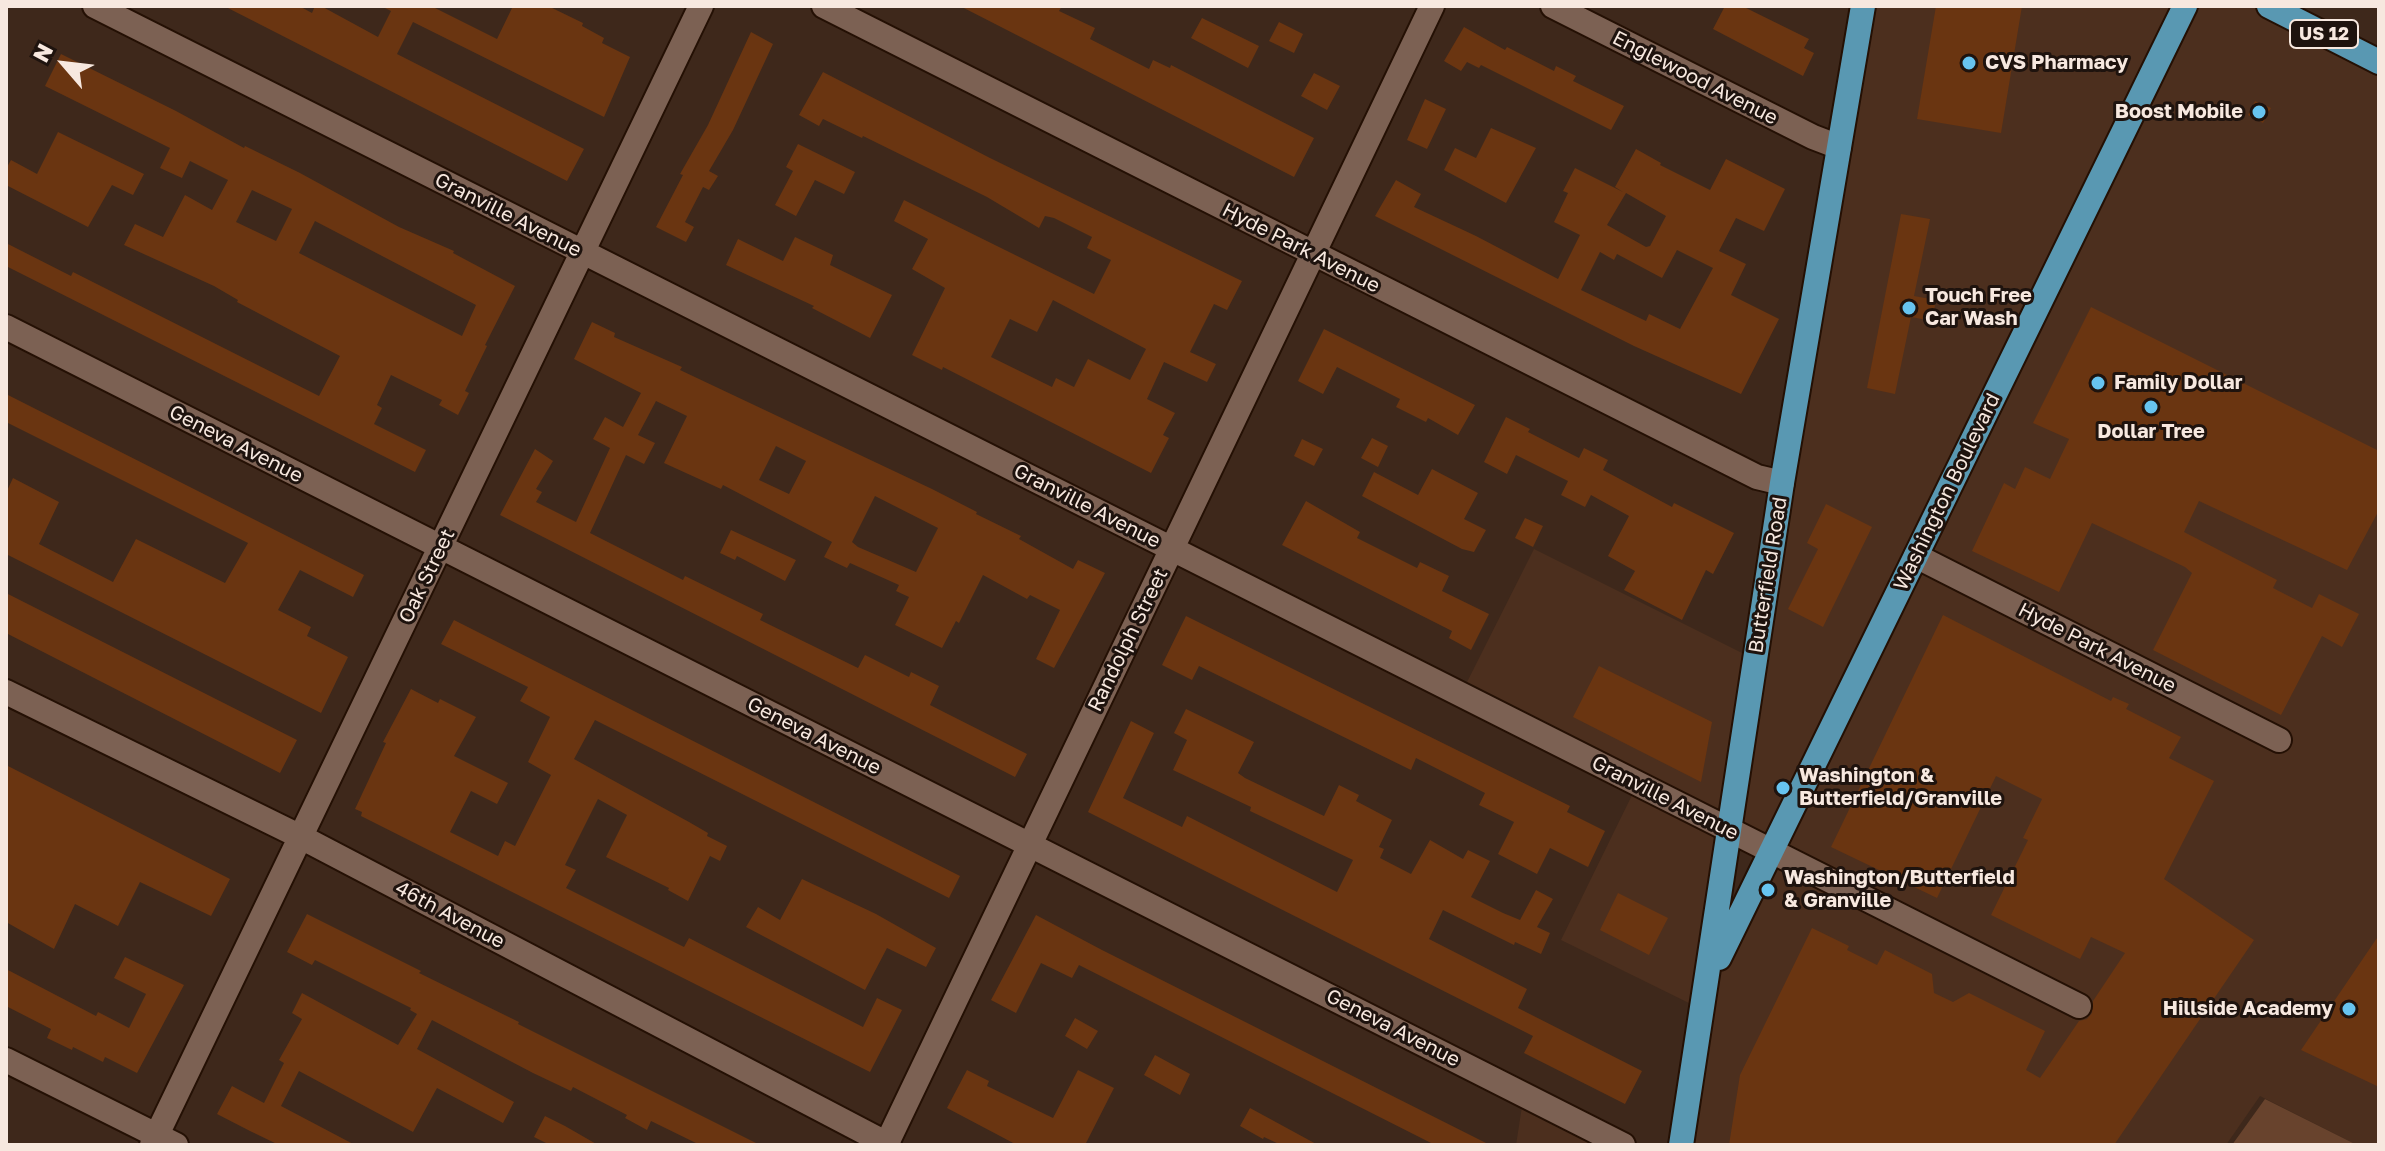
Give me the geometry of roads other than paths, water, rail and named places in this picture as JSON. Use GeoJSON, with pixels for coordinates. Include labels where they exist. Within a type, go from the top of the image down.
{"type":"FeatureCollection","features":[{"type":"Feature","properties":{"kind":"main road","name":"Butterfield Road"},"geometry":{"type":"LineString","coordinates":[[1681,1145],[1709,978],[1782,483],[1863,6]]}},
{"type":"Feature","properties":{"kind":"main road","name":"Washington Boulevard"},"geometry":{"type":"LineString","coordinates":[[1709,978],[2185,6]]}},
{"type":"Feature","properties":{"kind":"main road","name":"US 12"},"geometry":{"type":"LineString","coordinates":[[2269,6],[2379,62]]}},
{"type":"Feature","properties":{"kind":"street","name":"Granville Avenue"},"geometry":{"type":"LineString","coordinates":[[95,6],[2079,1006]]}},
{"type":"Feature","properties":{"kind":"street","name":"Oak Street"},"geometry":{"type":"LineString","coordinates":[[162,1142],[301,837],[701,6]]}},
{"type":"Feature","properties":{"kind":"street","name":"Hyde Park Avenue"},"geometry":{"type":"LineString","coordinates":[[824,6],[1757,477],[1782,483]]}},
{"type":"Feature","properties":{"kind":"street","name":"Randolph Street"},"geometry":{"type":"LineString","coordinates":[[887,1145],[1432,6]]}},
{"type":"Feature","properties":{"kind":"street","name":"Englewood Avenue"},"geometry":{"type":"LineString","coordinates":[[1553,6],[1813,137],[1839,147]]}},
{"type":"Feature","properties":{"kind":"street","name":"Geneva Avenue"},"geometry":{"type":"LineString","coordinates":[[6,327],[1623,1145]]}},
{"type":"Feature","properties":{"kind":"street","name":"Hyde Park Avenue"},"geometry":{"type":"LineString","coordinates":[[1916,556],[2279,740]]}},
{"type":"Feature","properties":{"kind":"street","name":"46th Avenue"},"geometry":{"type":"LineString","coordinates":[[6,692],[301,837],[887,1145]]}},
{"type":"Feature","properties":{"kind":"street"},"geometry":{"type":"LineString","coordinates":[[6,1060],[162,1142]]}},
{"type":"Feature","properties":{"kind":"place","name":"CVS Pharmacy"},"geometry":{"type":"Point","coordinates":[1969,63]}},
{"type":"Feature","properties":{"kind":"place","name":"Boost Mobile"},"geometry":{"type":"Point","coordinates":[2259,112]}},
{"type":"Feature","properties":{"kind":"place","name":"Touch Free Car Wash"},"geometry":{"type":"Point","coordinates":[1909,308]}},
{"type":"Feature","properties":{"kind":"place","name":"Family Dollar"},"geometry":{"type":"Point","coordinates":[2098,383]}},
{"type":"Feature","properties":{"kind":"place","name":"Dollar Tree"},"geometry":{"type":"Point","coordinates":[2151,407]}},
{"type":"Feature","properties":{"kind":"place","name":"Washington & Butterfield/Granville"},"geometry":{"type":"Point","coordinates":[1783,788]}},
{"type":"Feature","properties":{"kind":"place","name":"Washington/Butterfield & Granville"},"geometry":{"type":"Point","coordinates":[1768,890]}},
{"type":"Feature","properties":{"kind":"place","name":"Hillside Academy"},"geometry":{"type":"Point","coordinates":[2349,1009]}}]}
